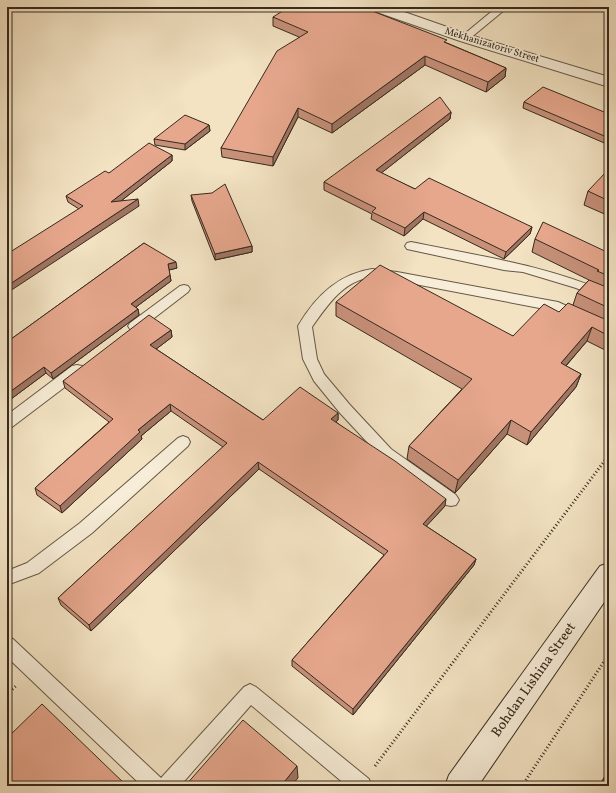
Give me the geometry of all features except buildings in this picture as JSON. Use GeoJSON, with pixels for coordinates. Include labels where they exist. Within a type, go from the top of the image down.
{"type":"FeatureCollection","features":[{"type":"Feature","properties":{"kind":"street","name":"Mekhanizatoriv Street"},"geometry":{"type":"LineString","coordinates":[[376,7],[465,38],[609,82]]}},
{"type":"Feature","properties":{"kind":"street","name":"Bohdan Lishina Street"},"geometry":{"type":"LineString","coordinates":[[460,786],[609,574]]}},
{"type":"Feature","properties":{"kind":"lane"},"geometry":{"type":"LineString","coordinates":[[465,38],[503,7]]}},
{"type":"Feature","properties":{"kind":"lane"},"geometry":{"type":"LineString","coordinates":[[411,246],[504,266],[523,268],[580,285],[609,298]]}},
{"type":"Feature","properties":{"kind":"lane"},"geometry":{"type":"LineString","coordinates":[[451,500],[386,453],[345,409],[319,377],[310,359],[305,326],[325,300],[346,280],[371,273],[397,276],[558,308],[609,331]]}},
{"type":"Feature","properties":{"kind":"lane"},"geometry":{"type":"LineString","coordinates":[[127,332],[184,289]]}},
{"type":"Feature","properties":{"kind":"lane"},"geometry":{"type":"LineString","coordinates":[[7,423],[89,361]]}},
{"type":"Feature","properties":{"kind":"lane"},"geometry":{"type":"LineString","coordinates":[[7,578],[33,568],[80,532],[184,442]]}},
{"type":"Feature","properties":{"kind":"lane"},"geometry":{"type":"LineString","coordinates":[[7,645],[156,786]]}},
{"type":"Feature","properties":{"kind":"lane"},"geometry":{"type":"LineString","coordinates":[[167,786],[250,694],[361,786]]}},
{"type":"Feature","properties":{"kind":"path"},"geometry":{"type":"LineString","coordinates":[[361,786],[609,456]]}},
{"type":"Feature","properties":{"kind":"path"},"geometry":{"type":"LineString","coordinates":[[522,786],[609,654]]}}]}
